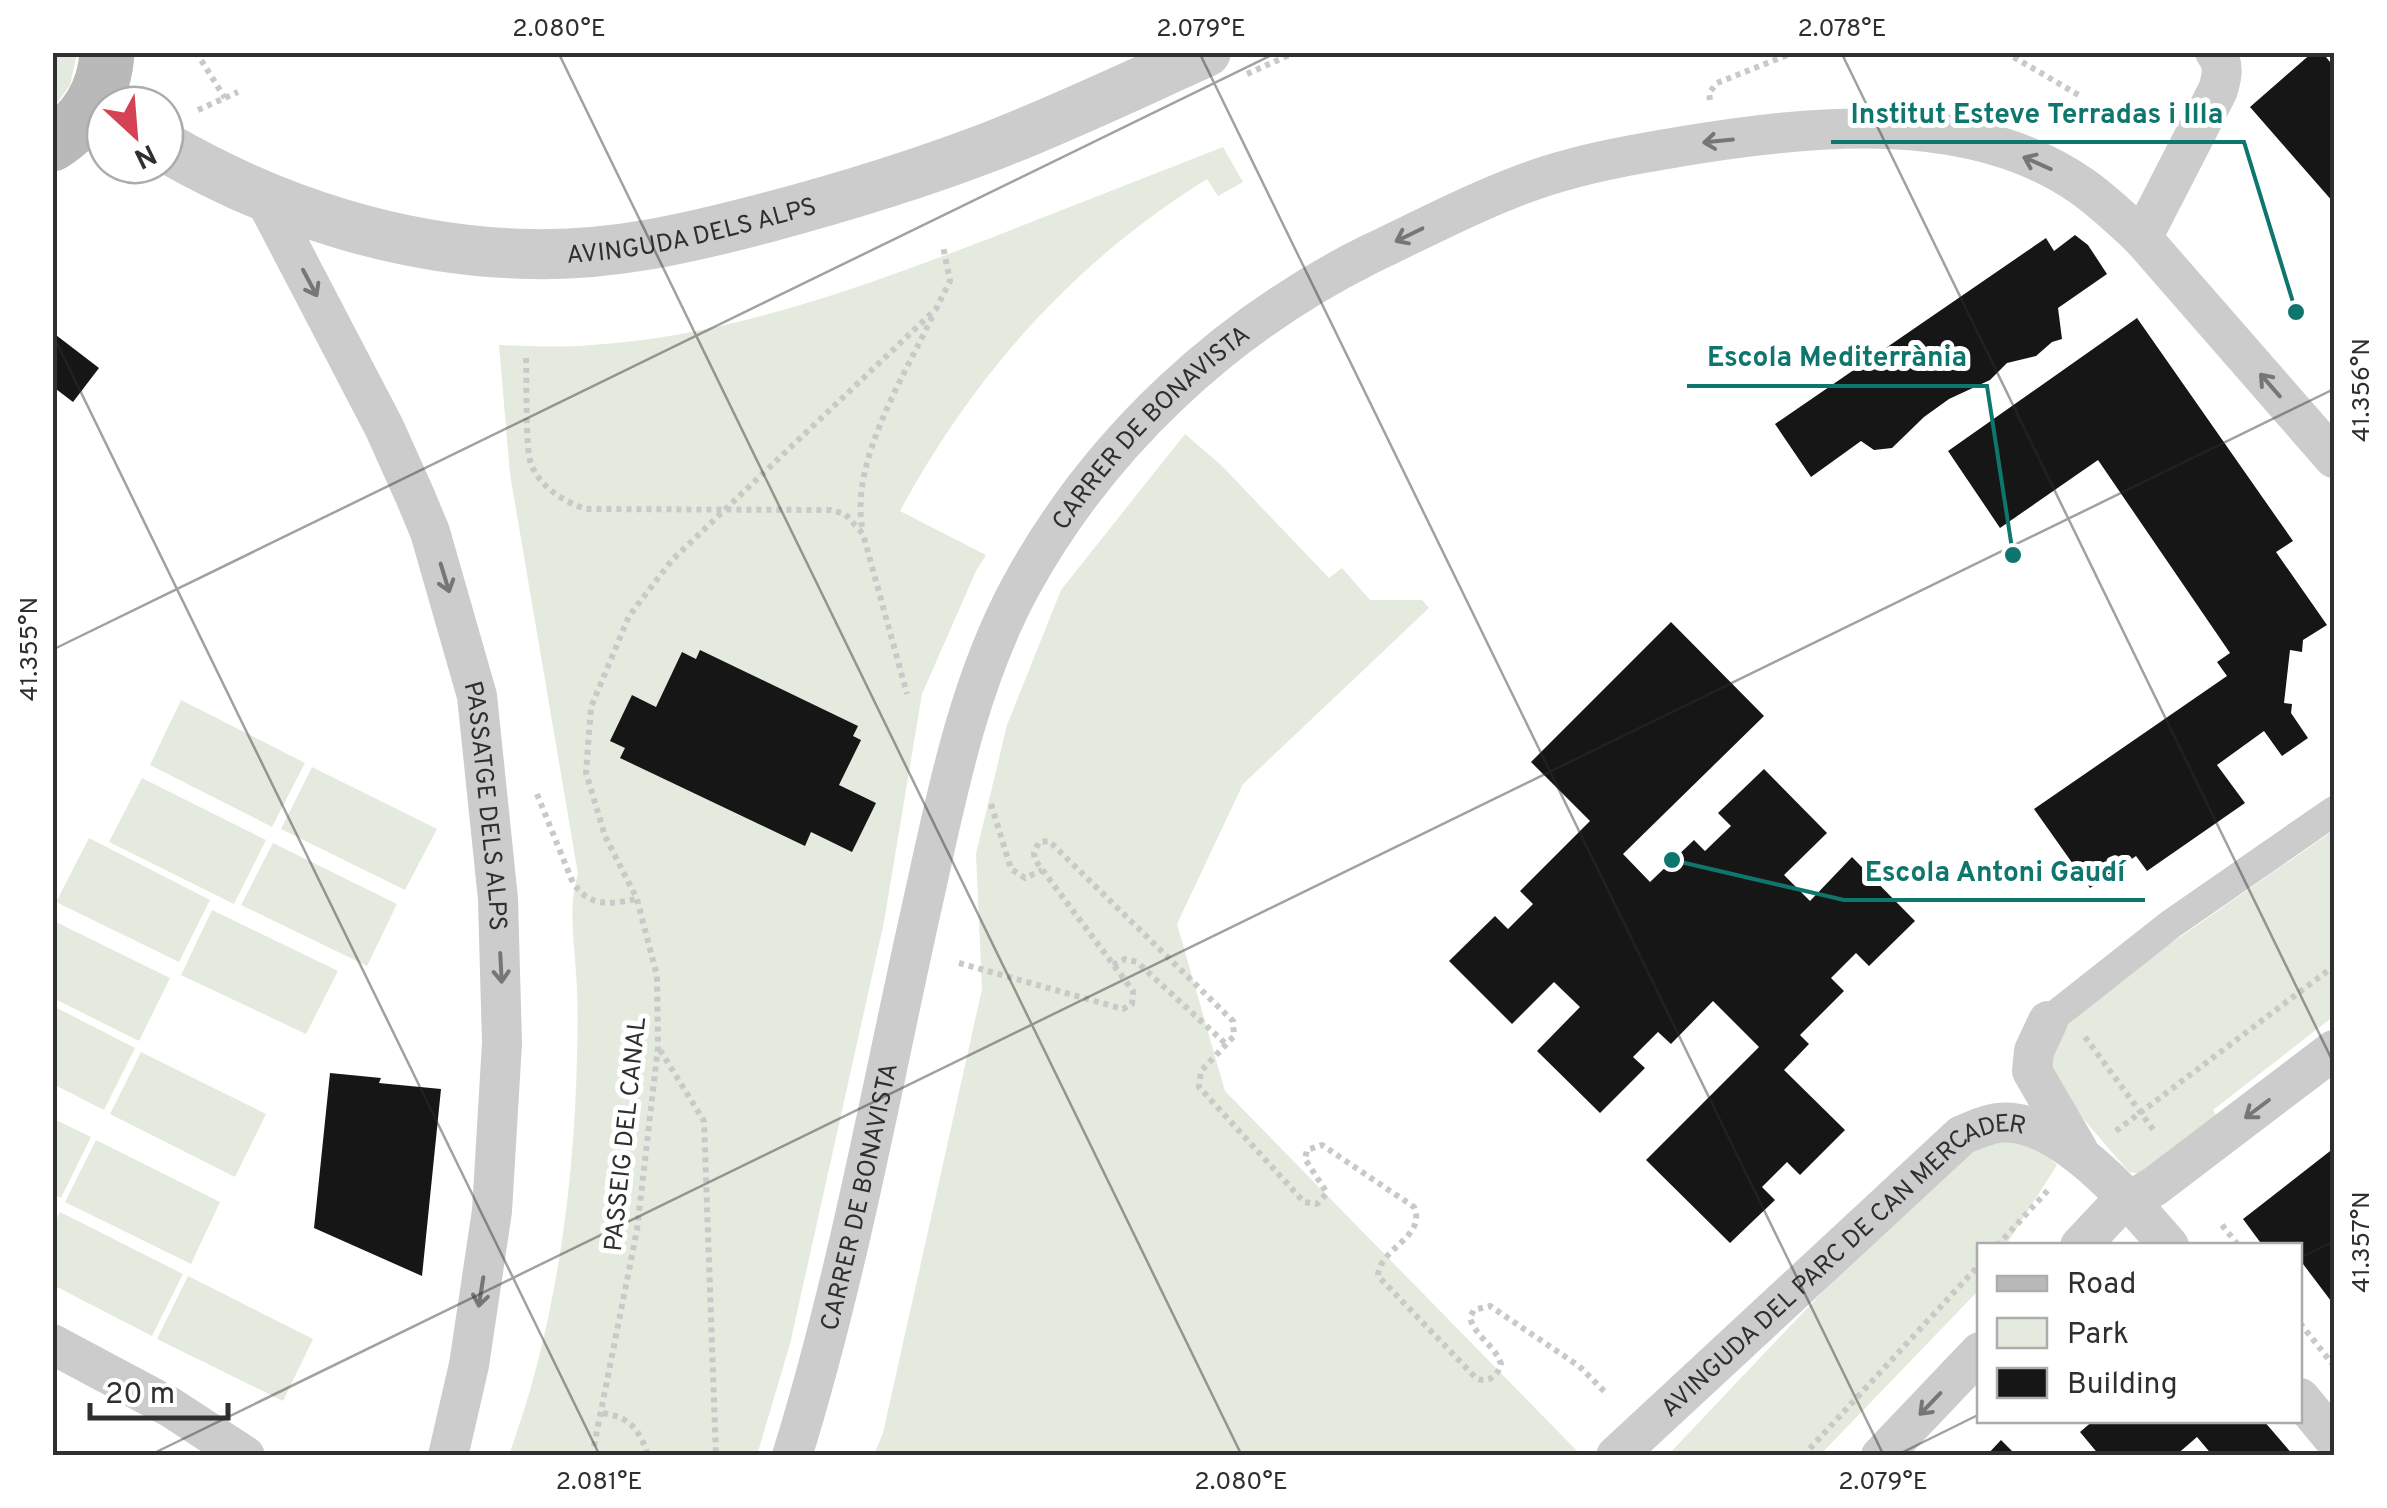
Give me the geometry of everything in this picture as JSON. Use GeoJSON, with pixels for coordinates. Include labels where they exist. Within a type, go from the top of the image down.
{"type":"FeatureCollection","features":[{"type":"Feature","properties":{"kind":"main road"},"geometry":{"type":"LineString","coordinates":[[52,144],[85,114]]}},
{"type":"Feature","properties":{"kind":"street","name":"AVINGUDA DELS ALPS"},"geometry":{"type":"LineString","coordinates":[[185,135],[264,197],[352,227],[472,250],[574,254],[662,244],[809,206],[962,158],[1206,52]]}},
{"type":"Feature","properties":{"kind":"street"},"geometry":{"type":"LineString","coordinates":[[2142,238],[2218,90],[2222,72],[2221,60],[2215,52]]}},
{"type":"Feature","properties":{"kind":"street","name":"CARRER DE BONAVISTA"},"geometry":{"type":"LineString","coordinates":[[792,1456],[843,1263],[954,766],[982,672],[1020,588],[1062,519],[1108,458],[1168,396],[1240,334],[1328,275],[1452,214],[1543,177],[1619,156],[1842,130],[1909,129],[1959,135],[2042,164],[2079,184],[2142,238],[2334,458]]}},
{"type":"Feature","properties":{"kind":"street","name":"PASSATGE DELS ALPS"},"geometry":{"type":"LineString","coordinates":[[264,197],[384,426],[415,496],[430,532],[477,696],[498,899],[502,1043],[492,1211],[469,1365],[448,1456]]}},
{"type":"Feature","properties":{"kind":"street"},"geometry":{"type":"LineString","coordinates":[[2066,1029],[2171,924],[2334,811]]}},
{"type":"Feature","properties":{"kind":"street","name":"AVINGUDA DEL PARC DE CAN MERCADER"},"geometry":{"type":"LineString","coordinates":[[2066,1029],[2034,1051],[2032,1070],[2082,1158]]}},
{"type":"Feature","properties":{"kind":"street"},"geometry":{"type":"LineString","coordinates":[[2083,1243],[2113,1211],[2156,1186],[2334,1050]]}},
{"type":"Feature","properties":{"kind":"street","name":"AVINGUDA DEL PARC DE CAN MERCADER"},"geometry":{"type":"LineString","coordinates":[[1616,1456],[1962,1135],[1999,1123],[2023,1124],[2045,1134],[2082,1158],[2129,1200],[2166,1243]]}},
{"type":"Feature","properties":{"kind":"street"},"geometry":{"type":"LineString","coordinates":[[52,1344],[170,1407],[245,1456]]}},
{"type":"Feature","properties":{"kind":"street"},"geometry":{"type":"LineString","coordinates":[[1881,1456],[1977,1355]]}},
{"type":"Feature","properties":{"kind":"street"},"geometry":{"type":"LineString","coordinates":[[2302,1400],[2334,1439]]}},
{"type":"Feature","properties":{"kind":"path"},"geometry":{"type":"LineString","coordinates":[[196,52],[226,98]]}},
{"type":"Feature","properties":{"kind":"path"},"geometry":{"type":"LineString","coordinates":[[1711,106],[1710,93],[1718,83],[1795,52]]}},
{"type":"Feature","properties":{"kind":"path"},"geometry":{"type":"LineString","coordinates":[[2006,52],[2082,96]]}},
{"type":"Feature","properties":{"kind":"path"},"geometry":{"type":"LineString","coordinates":[[185,125],[238,92]]}},
{"type":"Feature","properties":{"kind":"path"},"geometry":{"type":"LineString","coordinates":[[907,694],[859,507],[862,481],[877,436],[950,282],[943,246]]}},
{"type":"Feature","properties":{"kind":"path","name":"PASSEIG DEL CANAL"},"geometry":{"type":"LineString","coordinates":[[592,1456],[637,1230],[658,1047],[657,976],[637,899],[605,836],[586,773],[591,707],[629,616],[672,560],[936,309]]}},
{"type":"Feature","properties":{"kind":"path"},"geometry":{"type":"LineString","coordinates":[[526,358],[530,463],[557,496],[586,510],[832,510],[845,514],[863,534]]}},
{"type":"Feature","properties":{"kind":"path"},"geometry":{"type":"LineString","coordinates":[[537,794],[572,883],[580,893],[604,904],[637,899]]}},
{"type":"Feature","properties":{"kind":"path"},"geometry":{"type":"LineString","coordinates":[[990,803],[1011,869],[1025,878],[1042,870]]}},
{"type":"Feature","properties":{"kind":"path"},"geometry":{"type":"LineString","coordinates":[[959,963],[1123,1009],[1132,1004],[1134,995],[1042,870],[1034,853],[1039,842],[1049,840],[1233,1021],[1236,1031],[1201,1071],[1200,1087],[1304,1202],[1317,1204],[1326,1193],[1326,1187],[1305,1159],[1307,1150],[1322,1146],[1414,1207],[1418,1214],[1415,1227],[1379,1265],[1378,1276],[1476,1378],[1494,1377],[1502,1364],[1470,1317],[1474,1310],[1490,1306],[1579,1366],[1605,1392]]}},
{"type":"Feature","properties":{"kind":"path"},"geometry":{"type":"LineString","coordinates":[[1113,965],[1120,960],[1137,962],[1226,1044]]}},
{"type":"Feature","properties":{"kind":"path"},"geometry":{"type":"LineString","coordinates":[[1999,1243],[2082,1158],[2334,966]]}},
{"type":"Feature","properties":{"kind":"path"},"geometry":{"type":"LineString","coordinates":[[2066,1029],[2141,1112],[2159,1138]]}},
{"type":"Feature","properties":{"kind":"path"},"geometry":{"type":"LineString","coordinates":[[658,1047],[704,1121],[716,1456]]}},
{"type":"Feature","properties":{"kind":"path"},"geometry":{"type":"LineString","coordinates":[[2222,1225],[2237,1243]]}},
{"type":"Feature","properties":{"kind":"path"},"geometry":{"type":"LineString","coordinates":[[1803,1456],[1977,1267]]}},
{"type":"Feature","properties":{"kind":"path"},"geometry":{"type":"LineString","coordinates":[[2302,1326],[2334,1367]]}},
{"type":"Feature","properties":{"kind":"path"},"geometry":{"type":"LineString","coordinates":[[603,1414],[633,1424],[648,1456]]}},
{"type":"Feature","properties":{"kind":"green space"},"geometry":{"type":"Polygon","coordinates":[[[53,53],[77,53],[70,85],[53,109],[53,53]]]}},
{"type":"Feature","properties":{"kind":"green space"},"geometry":{"type":"Polygon","coordinates":[[[1223,147],[1243,182],[1218,196],[1207,179],[1159,211],[1071,284],[995,367],[929,461],[900,511],[986,555],[922,694],[884,922],[790,1344],[757,1455],[509,1455],[539,1359],[566,1209],[577,1057],[572,910],[578,874],[510,474],[499,345],[568,346],[642,340],[693,332],[793,307],[940,257],[1223,147]]]}},
{"type":"Feature","properties":{"kind":"green space"},"geometry":{"type":"Polygon","coordinates":[[[1185,434],[1221,465],[1329,578],[1342,568],[1370,600],[1422,600],[1429,608],[1243,784],[1177,924],[1225,1091],[1581,1455],[874,1455],[883,1433],[982,989],[976,854],[1007,725],[1061,590],[1185,434]]]}},
{"type":"Feature","properties":{"kind":"green space"},"geometry":{"type":"Polygon","coordinates":[[[181,700],[305,763],[272,827],[150,765],[181,700]]]}},
{"type":"Feature","properties":{"kind":"green space"},"geometry":{"type":"Polygon","coordinates":[[[312,767],[437,829],[405,890],[281,829],[312,767]]]}},
{"type":"Feature","properties":{"kind":"green space"},"geometry":{"type":"Polygon","coordinates":[[[142,778],[266,840],[234,904],[109,842],[142,778]]]}},
{"type":"Feature","properties":{"kind":"green space"},"geometry":{"type":"Polygon","coordinates":[[[2334,830],[2334,1016],[2213,1110],[2219,1120],[2177,1155],[2152,1170],[2129,1172],[2055,1086],[2047,1071],[2060,1032],[2160,951],[2334,830]]]}},
{"type":"Feature","properties":{"kind":"green space"},"geometry":{"type":"Polygon","coordinates":[[[89,838],[210,900],[179,962],[56,902],[89,838]]]}},
{"type":"Feature","properties":{"kind":"green space"},"geometry":{"type":"Polygon","coordinates":[[[273,843],[397,904],[367,966],[241,905],[273,843]]]}},
{"type":"Feature","properties":{"kind":"green space"},"geometry":{"type":"Polygon","coordinates":[[[212,910],[338,971],[306,1034],[181,975],[212,910]]]}},
{"type":"Feature","properties":{"kind":"green space"},"geometry":{"type":"Polygon","coordinates":[[[52,920],[170,978],[139,1041],[53,998],[52,920]]]}},
{"type":"Feature","properties":{"kind":"green space"},"geometry":{"type":"Polygon","coordinates":[[[53,1006],[135,1048],[104,1110],[53,1084],[53,1006]]]}},
{"type":"Feature","properties":{"kind":"green space"},"geometry":{"type":"Polygon","coordinates":[[[141,1052],[266,1114],[235,1177],[110,1114],[141,1052]]]}},
{"type":"Feature","properties":{"kind":"green space"},"geometry":{"type":"Polygon","coordinates":[[[52,1118],[91,1137],[61,1198],[53,1194],[52,1118]]]}},
{"type":"Feature","properties":{"kind":"green space"},"geometry":{"type":"Polygon","coordinates":[[[2004,1138],[2038,1147],[2057,1165],[2007,1243],[1977,1243],[1977,1292],[1820,1455],[1667,1456],[1922,1187],[1955,1158],[2004,1138]]]}},
{"type":"Feature","properties":{"kind":"green space"},"geometry":{"type":"Polygon","coordinates":[[[96,1140],[220,1202],[191,1264],[65,1202],[96,1140]]]}},
{"type":"Feature","properties":{"kind":"green space"},"geometry":{"type":"Polygon","coordinates":[[[60,1212],[183,1274],[152,1336],[53,1285],[53,1226],[60,1212]]]}},
{"type":"Feature","properties":{"kind":"green space"},"geometry":{"type":"Polygon","coordinates":[[[188,1276],[313,1339],[283,1401],[157,1339],[188,1276]]]}},
{"type":"Feature","properties":{"kind":"building"},"geometry":{"type":"Polygon","coordinates":[[[2313,52],[2322,52],[2334,67],[2334,203],[2250,107],[2313,52]]]}},
{"type":"Feature","properties":{"kind":"building"},"geometry":{"type":"Polygon","coordinates":[[[2075,235],[2088,245],[2107,274],[2058,308],[2062,339],[2036,356],[2007,363],[1990,380],[1949,399],[1892,448],[1874,450],[1861,441],[1811,477],[1775,424],[2046,238],[2054,251],[2075,235]]]}},
{"type":"Feature","properties":{"kind":"building"},"geometry":{"type":"Polygon","coordinates":[[[2137,318],[2293,541],[2276,552],[2327,625],[2303,640],[2302,652],[2290,650],[2284,703],[2292,704],[2291,713],[2308,738],[2282,756],[2264,731],[2217,765],[2245,803],[2147,871],[2136,856],[2090,888],[2034,809],[2227,676],[2217,662],[2230,653],[2098,460],[2000,528],[1948,451],[2137,318]]]}},
{"type":"Feature","properties":{"kind":"building"},"geometry":{"type":"Polygon","coordinates":[[[52,332],[99,368],[73,402],[52,386],[52,332]]]}},
{"type":"Feature","properties":{"kind":"building"},"geometry":{"type":"Polygon","coordinates":[[[1671,622],[1764,716],[1623,854],[1650,882],[1694,840],[1705,851],[1731,826],[1718,813],[1764,769],[1827,833],[1784,875],[1810,901],[1852,857],[1915,921],[1869,966],[1856,953],[1831,978],[1844,991],[1800,1035],[1809,1044],[1784,1070],[1845,1130],[1800,1175],[1787,1162],[1762,1187],[1775,1200],[1730,1243],[1646,1160],[1759,1047],[1713,1001],[1671,1044],[1658,1032],[1633,1057],[1645,1068],[1600,1113],[1537,1051],[1580,1007],[1554,982],[1512,1024],[1449,961],[1495,916],[1508,929],[1533,904],[1520,891],[1590,821],[1531,762],[1671,622]]]}},
{"type":"Feature","properties":{"kind":"building"},"geometry":{"type":"Polygon","coordinates":[[[700,650],[858,726],[853,736],[861,740],[839,785],[876,803],[852,852],[811,832],[805,846],[620,758],[625,748],[610,741],[632,695],[656,707],[682,652],[696,659],[700,650]]]}},
{"type":"Feature","properties":{"kind":"building"},"geometry":{"type":"Polygon","coordinates":[[[330,1073],[441,1089],[422,1276],[314,1228],[330,1073]]]}},
{"type":"Feature","properties":{"kind":"building"},"geometry":{"type":"Polygon","coordinates":[[[2334,1148],[2334,1305],[2302,1263],[2302,1243],[2261,1243],[2243,1219],[2334,1148]]]}},
{"type":"Feature","properties":{"kind":"building"},"geometry":{"type":"Polygon","coordinates":[[[2090,1423],[2266,1423],[2294,1456],[2213,1456],[2197,1437],[2175,1456],[2100,1456],[2080,1432],[2090,1423]]]}},
{"type":"Feature","properties":{"kind":"building"},"geometry":{"type":"Polygon","coordinates":[[[2001,1440],[2017,1456],[1986,1456],[2001,1440]]]}},
{"type":"Feature","properties":{"kind":"place","name":"Institut Esteve Terradas i Illa"},"geometry":{"type":"Point","coordinates":[2296,312]}},
{"type":"Feature","properties":{"kind":"place","name":"Escola Mediterrània"},"geometry":{"type":"Point","coordinates":[2013,555]}},
{"type":"Feature","properties":{"kind":"place","name":"Escola Antoni Gaudí"},"geometry":{"type":"Point","coordinates":[1672,860]}}]}
